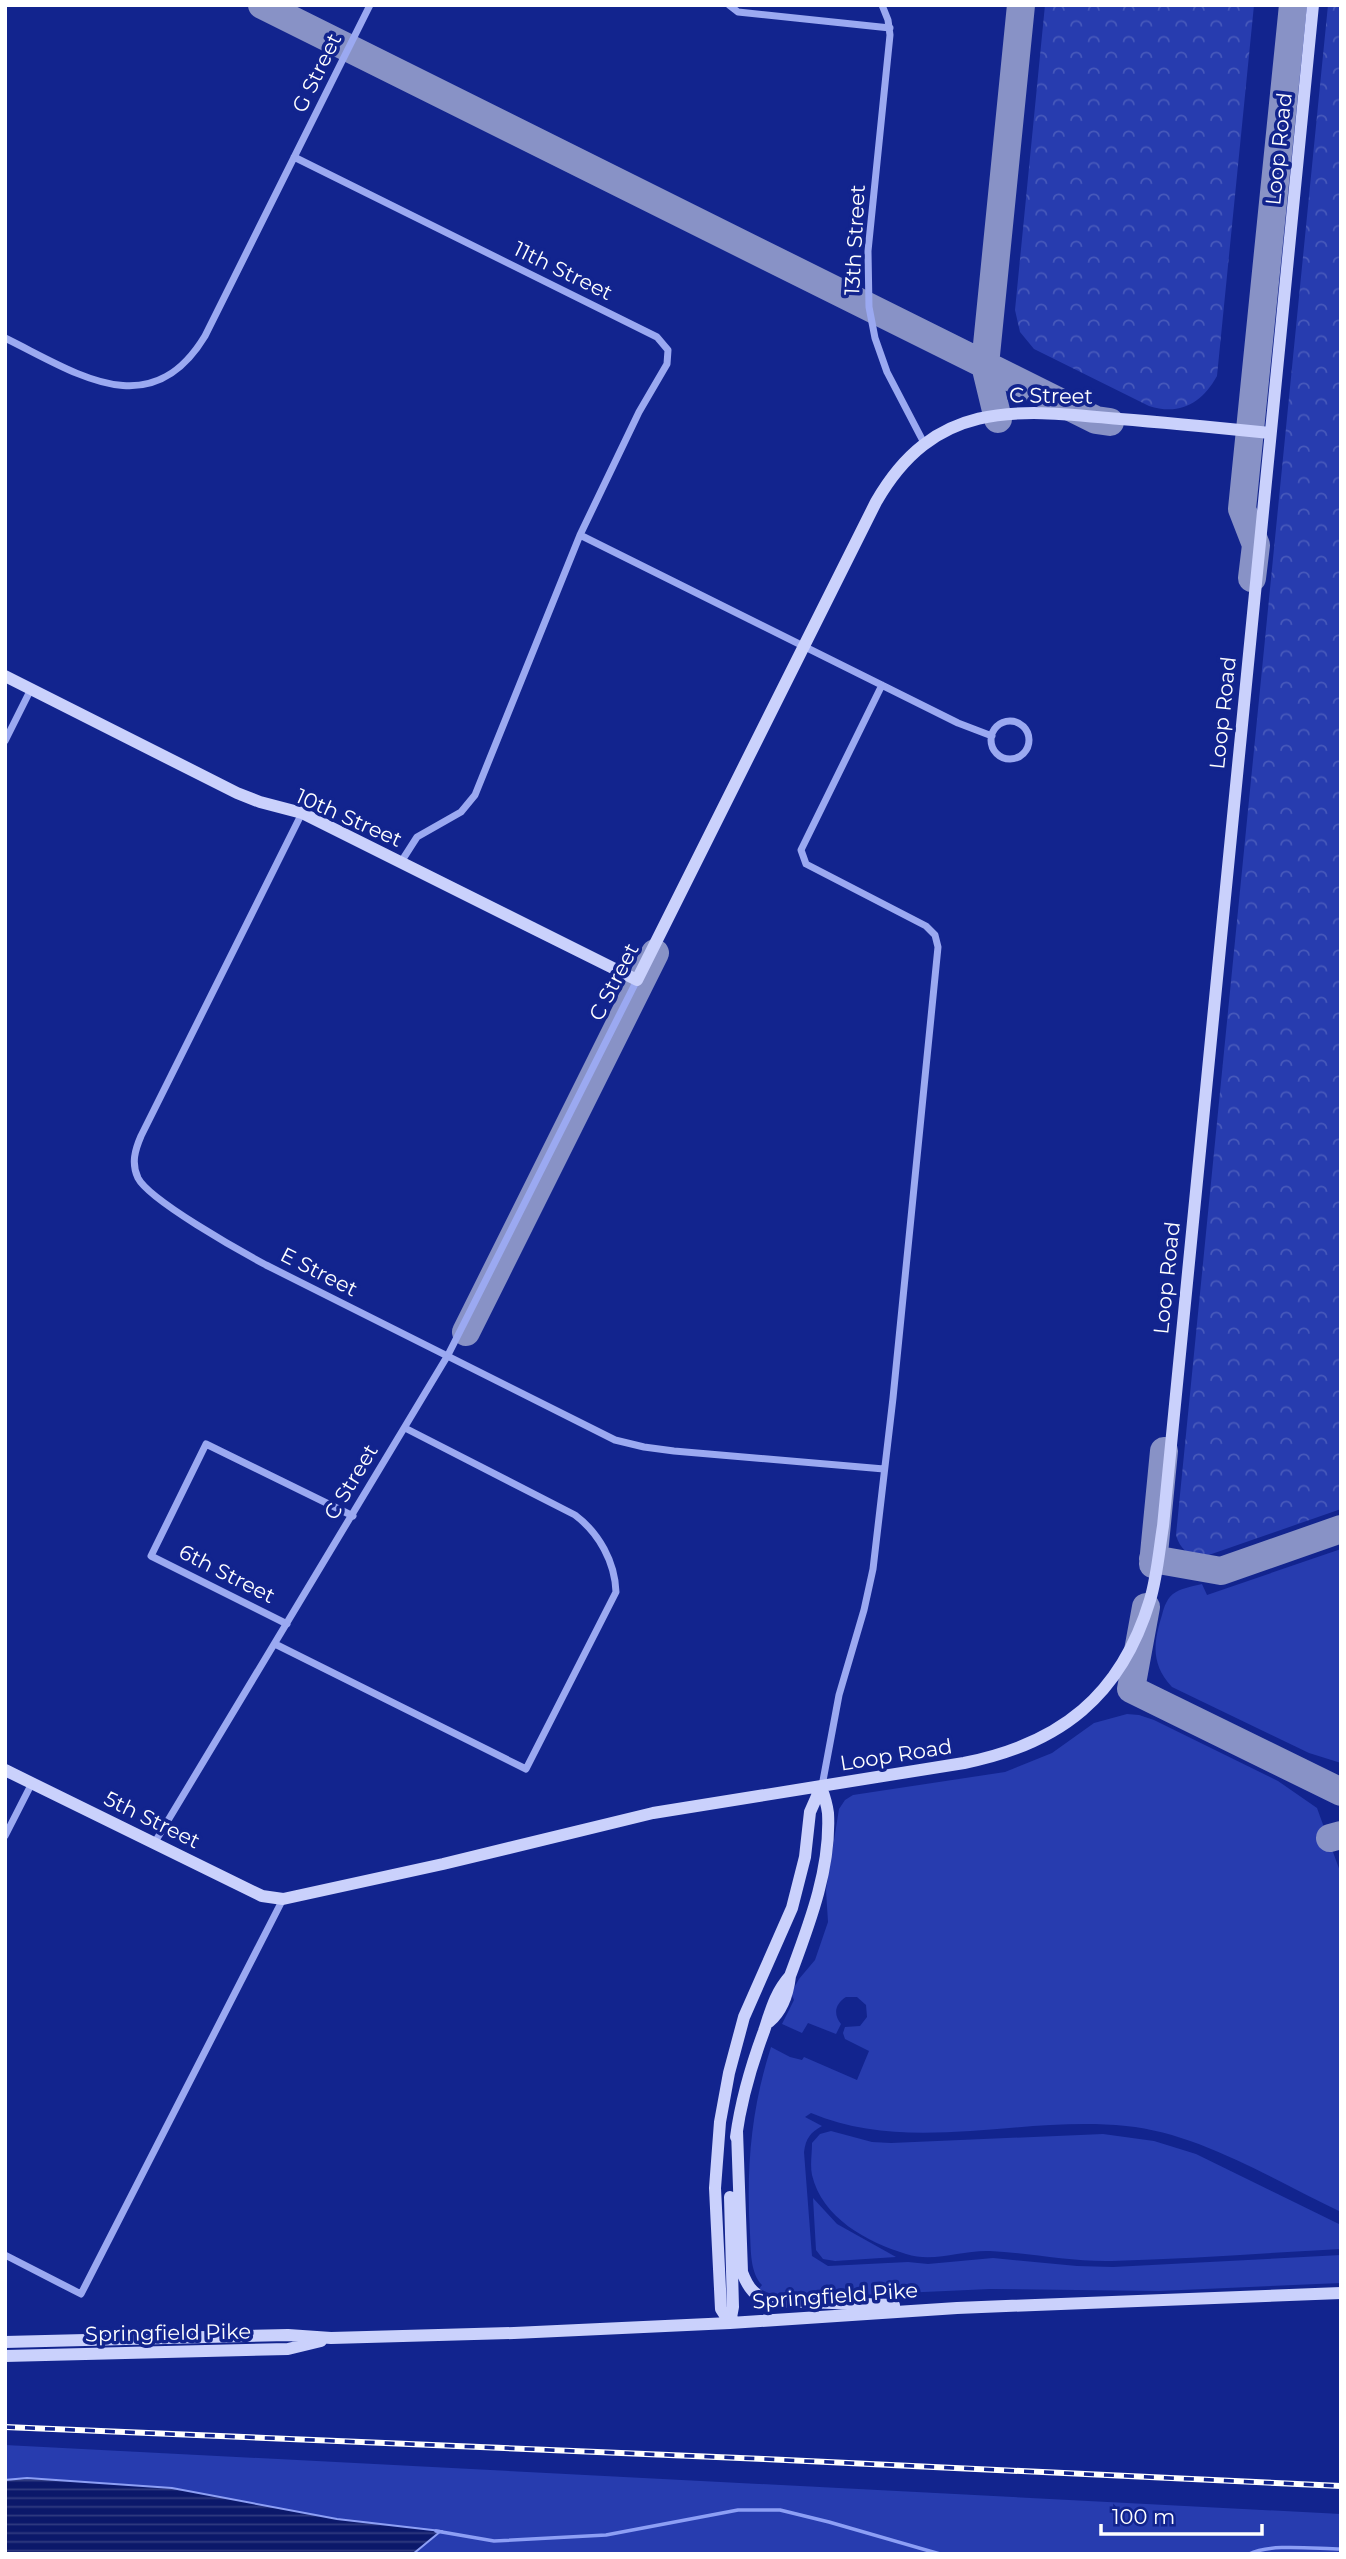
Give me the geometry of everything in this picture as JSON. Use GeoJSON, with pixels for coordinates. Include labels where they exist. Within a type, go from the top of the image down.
{"type":"FeatureCollection","features":[{"type":"Feature","properties":{"kind":"street","name":"G Street"},"geometry":{"type":"LineString","coordinates":[[294,157],[370,5]]}},
{"type":"Feature","properties":{"kind":"street"},"geometry":{"type":"LineString","coordinates":[[729,5],[738,12],[890,28]]}},
{"type":"Feature","properties":{"kind":"street","name":"13th Street"},"geometry":{"type":"LineString","coordinates":[[882,5],[890,28],[868,251],[869,307],[875,338],[887,372],[924,443]]}},
{"type":"Feature","properties":{"kind":"street","name":"Loop Road"},"geometry":{"type":"LineString","coordinates":[[283,1899],[443,1864],[639,1816],[986,1759],[1016,1750],[1044,1737],[1082,1711],[1108,1683],[1135,1640],[1151,1599],[1163,1526],[1313,5]]}},
{"type":"Feature","properties":{"kind":"street"},"geometry":{"type":"LineString","coordinates":[[5,338],[84,376],[117,387],[140,385],[175,371],[193,355],[205,337],[294,157]]}},
{"type":"Feature","properties":{"kind":"street","name":"11th Street"},"geometry":{"type":"LineString","coordinates":[[294,157],[657,337],[666,345],[669,355],[667,364],[639,412],[580,535],[475,795],[461,813],[417,837],[401,862]]}},
{"type":"Feature","properties":{"kind":"street","name":"C Street"},"geometry":{"type":"LineString","coordinates":[[155,1842],[448,1355],[884,488],[905,460],[924,443],[952,427],[998,414],[1023,412],[1087,415],[1270,433]]}},
{"type":"Feature","properties":{"kind":"street"},"geometry":{"type":"LineString","coordinates":[[580,535],[803,647],[965,726],[992,736]]}},
{"type":"Feature","properties":{"kind":"street","name":"10th Street"},"geometry":{"type":"LineString","coordinates":[[5,676],[237,793],[302,813],[637,980]]}},
{"type":"Feature","properties":{"kind":"street"},"geometry":{"type":"LineString","coordinates":[[730,2323],[721,2309],[715,2189],[722,2105],[744,2017],[792,1908],[805,1857],[810,1812],[821,1787],[839,1695],[869,1593],[938,941],[932,930],[920,922],[806,864],[801,850],[882,685]]}},
{"type":"Feature","properties":{"kind":"street"},"geometry":{"type":"LineString","coordinates":[[5,741],[31,689]]}},
{"type":"Feature","properties":{"kind":"street"},"geometry":{"type":"LineString","coordinates":[[1010,721],[1026,730],[1029,741],[1024,753],[1019,757],[1006,758],[995,750],[992,736],[999,726],[1010,721]]}},
{"type":"Feature","properties":{"kind":"street","name":"E Street"},"geometry":{"type":"LineString","coordinates":[[302,813],[141,1136],[134,1158],[135,1171],[143,1186],[239,1250],[598,1432],[630,1444],[674,1451],[884,1469]]}},
{"type":"Feature","properties":{"kind":"street"},"geometry":{"type":"LineString","coordinates":[[275,1644],[526,1769],[615,1592],[615,1576],[611,1563],[593,1531],[575,1515],[405,1428]]}},
{"type":"Feature","properties":{"kind":"street","name":"6th Street"},"geometry":{"type":"LineString","coordinates":[[287,1624],[151,1556],[206,1444],[353,1516]]}},
{"type":"Feature","properties":{"kind":"street","name":"5th Street"},"geometry":{"type":"LineString","coordinates":[[5,1770],[262,1896],[283,1899]]}},
{"type":"Feature","properties":{"kind":"street"},"geometry":{"type":"LineString","coordinates":[[5,1836],[32,1783]]}},
{"type":"Feature","properties":{"kind":"street"},"geometry":{"type":"LineString","coordinates":[[730,2323],[733,2307],[730,2191],[737,2131],[750,2070],[765,2025],[776,2016],[789,1989],[790,1976],[810,1918],[821,1875],[828,1812],[821,1787]]}},
{"type":"Feature","properties":{"kind":"street"},"geometry":{"type":"LineString","coordinates":[[5,2255],[81,2294],[283,1899]]}},
{"type":"Feature","properties":{"kind":"street"},"geometry":{"type":"LineString","coordinates":[[737,2131],[742,2272],[749,2288],[756,2295],[771,2301],[957,2308]]}},
{"type":"Feature","properties":{"kind":"street","name":"Springfield Pike"},"geometry":{"type":"LineString","coordinates":[[5,2342],[514,2333],[730,2323],[957,2308],[1341,2293]]}},
{"type":"Feature","properties":{"kind":"street","name":"Springfield Pike"},"geometry":{"type":"LineString","coordinates":[[5,2356],[288,2349],[331,2338]]}},
{"type":"Feature","properties":{"kind":"green space"},"geometry":{"type":"Polygon","coordinates":[[[1045,5],[1254,5],[1217,376],[1204,393],[1189,405],[1171,409],[1149,406],[1034,349],[1020,332],[1015,310],[1045,5]]]}},
{"type":"Feature","properties":{"kind":"green space"},"geometry":{"type":"Polygon","coordinates":[[[1328,5],[1341,5],[1341,1509],[1203,1557],[1185,1551],[1176,1535],[1328,5]]]}},
{"type":"Feature","properties":{"kind":"green space"},"geometry":{"type":"Polygon","coordinates":[[[1341,1549],[1341,1763],[1309,1753],[1172,1687],[1165,1678],[1157,1662],[1156,1644],[1164,1609],[1173,1594],[1202,1584],[1207,1595],[1341,1549]]]}},
{"type":"Feature","properties":{"kind":"green space"},"geometry":{"type":"Polygon","coordinates":[[[1127,1714],[1154,1720],[1278,1781],[1317,1808],[1341,1874],[1341,2212],[1236,2160],[1153,2130],[1086,2124],[927,2133],[849,2125],[811,2113],[805,2117],[822,2126],[809,2136],[804,2152],[812,2256],[828,2266],[908,2262],[928,2264],[993,2258],[1113,2267],[1341,2255],[1341,2283],[1159,2291],[990,2289],[776,2296],[759,2289],[762,2285],[755,2274],[751,2254],[750,2163],[759,2093],[771,2047],[790,2057],[802,2060],[804,2057],[857,2080],[869,2051],[845,2039],[843,2033],[845,2027],[860,2026],[867,2017],[866,2005],[857,1997],[846,1997],[837,2006],[836,2013],[841,2024],[836,2034],[808,2023],[802,2033],[782,2024],[794,2000],[791,1993],[815,1960],[828,1922],[826,1890],[839,1809],[845,1800],[853,1795],[1005,1772],[1052,1753],[1094,1723],[1127,1714]]]}},
{"type":"Feature","properties":{"kind":"green space"},"geometry":{"type":"Polygon","coordinates":[[[831,2131],[872,2142],[891,2143],[1103,2134],[1154,2141],[1196,2154],[1341,2225],[1341,2249],[1112,2261],[990,2251],[937,2257],[906,2254],[862,2235],[836,2216],[825,2204],[812,2175],[812,2143],[820,2134],[831,2131]]]}},
{"type":"Feature","properties":{"kind":"green space"},"geometry":{"type":"Polygon","coordinates":[[[813,2198],[837,2224],[896,2257],[835,2261],[823,2259],[816,2250],[813,2198]]]}},
{"type":"Feature","properties":{"kind":"green space"},"geometry":{"type":"Polygon","coordinates":[[[5,2445],[1341,2514],[1341,2554],[5,2554],[5,2445]]]}},
{"type":"Feature","properties":{"kind":"shaded area"},"geometry":{"type":"Polygon","coordinates":[[[27,2478],[172,2488],[337,2519],[441,2531],[413,2554],[5,2554],[5,2480],[27,2478]]]}},
{"type":"Feature","properties":{"kind":"waterway"},"geometry":{"type":"LineString","coordinates":[[436,2531],[494,2541],[606,2535],[738,2510],[780,2510],[940,2554]]}},
{"type":"Feature","properties":{"kind":"waterway"},"geometry":{"type":"LineString","coordinates":[[1249,2554],[1281,2548],[1341,2549]]}},
{"type":"Feature","properties":{"kind":"taxiway"},"geometry":{"type":"LineString","coordinates":[[262,5],[1096,420],[1110,422]]}},
{"type":"Feature","properties":{"kind":"taxiway"},"geometry":{"type":"LineString","coordinates":[[998,419],[985,365],[1021,5]]}},
{"type":"Feature","properties":{"kind":"taxiway"},"geometry":{"type":"LineString","coordinates":[[1252,578],[1256,545],[1242,509],[1293,5]]}},
{"type":"Feature","properties":{"kind":"taxiway"},"geometry":{"type":"LineString","coordinates":[[466,1332],[655,953]]}},
{"type":"Feature","properties":{"kind":"taxiway"},"geometry":{"type":"LineString","coordinates":[[1153,1564],[1164,1451]]}},
{"type":"Feature","properties":{"kind":"taxiway"},"geometry":{"type":"LineString","coordinates":[[1153,1559],[1221,1571],[1341,1529]]}},
{"type":"Feature","properties":{"kind":"taxiway"},"geometry":{"type":"LineString","coordinates":[[1146,1607],[1131,1689],[1341,1792]]}},
{"type":"Feature","properties":{"kind":"taxiway"},"geometry":{"type":"LineString","coordinates":[[1330,1838],[1341,1835]]}},
{"type":"Feature","properties":{"kind":"railway"},"geometry":{"type":"LineString","coordinates":[[5,2427],[1341,2486]]}}]}
